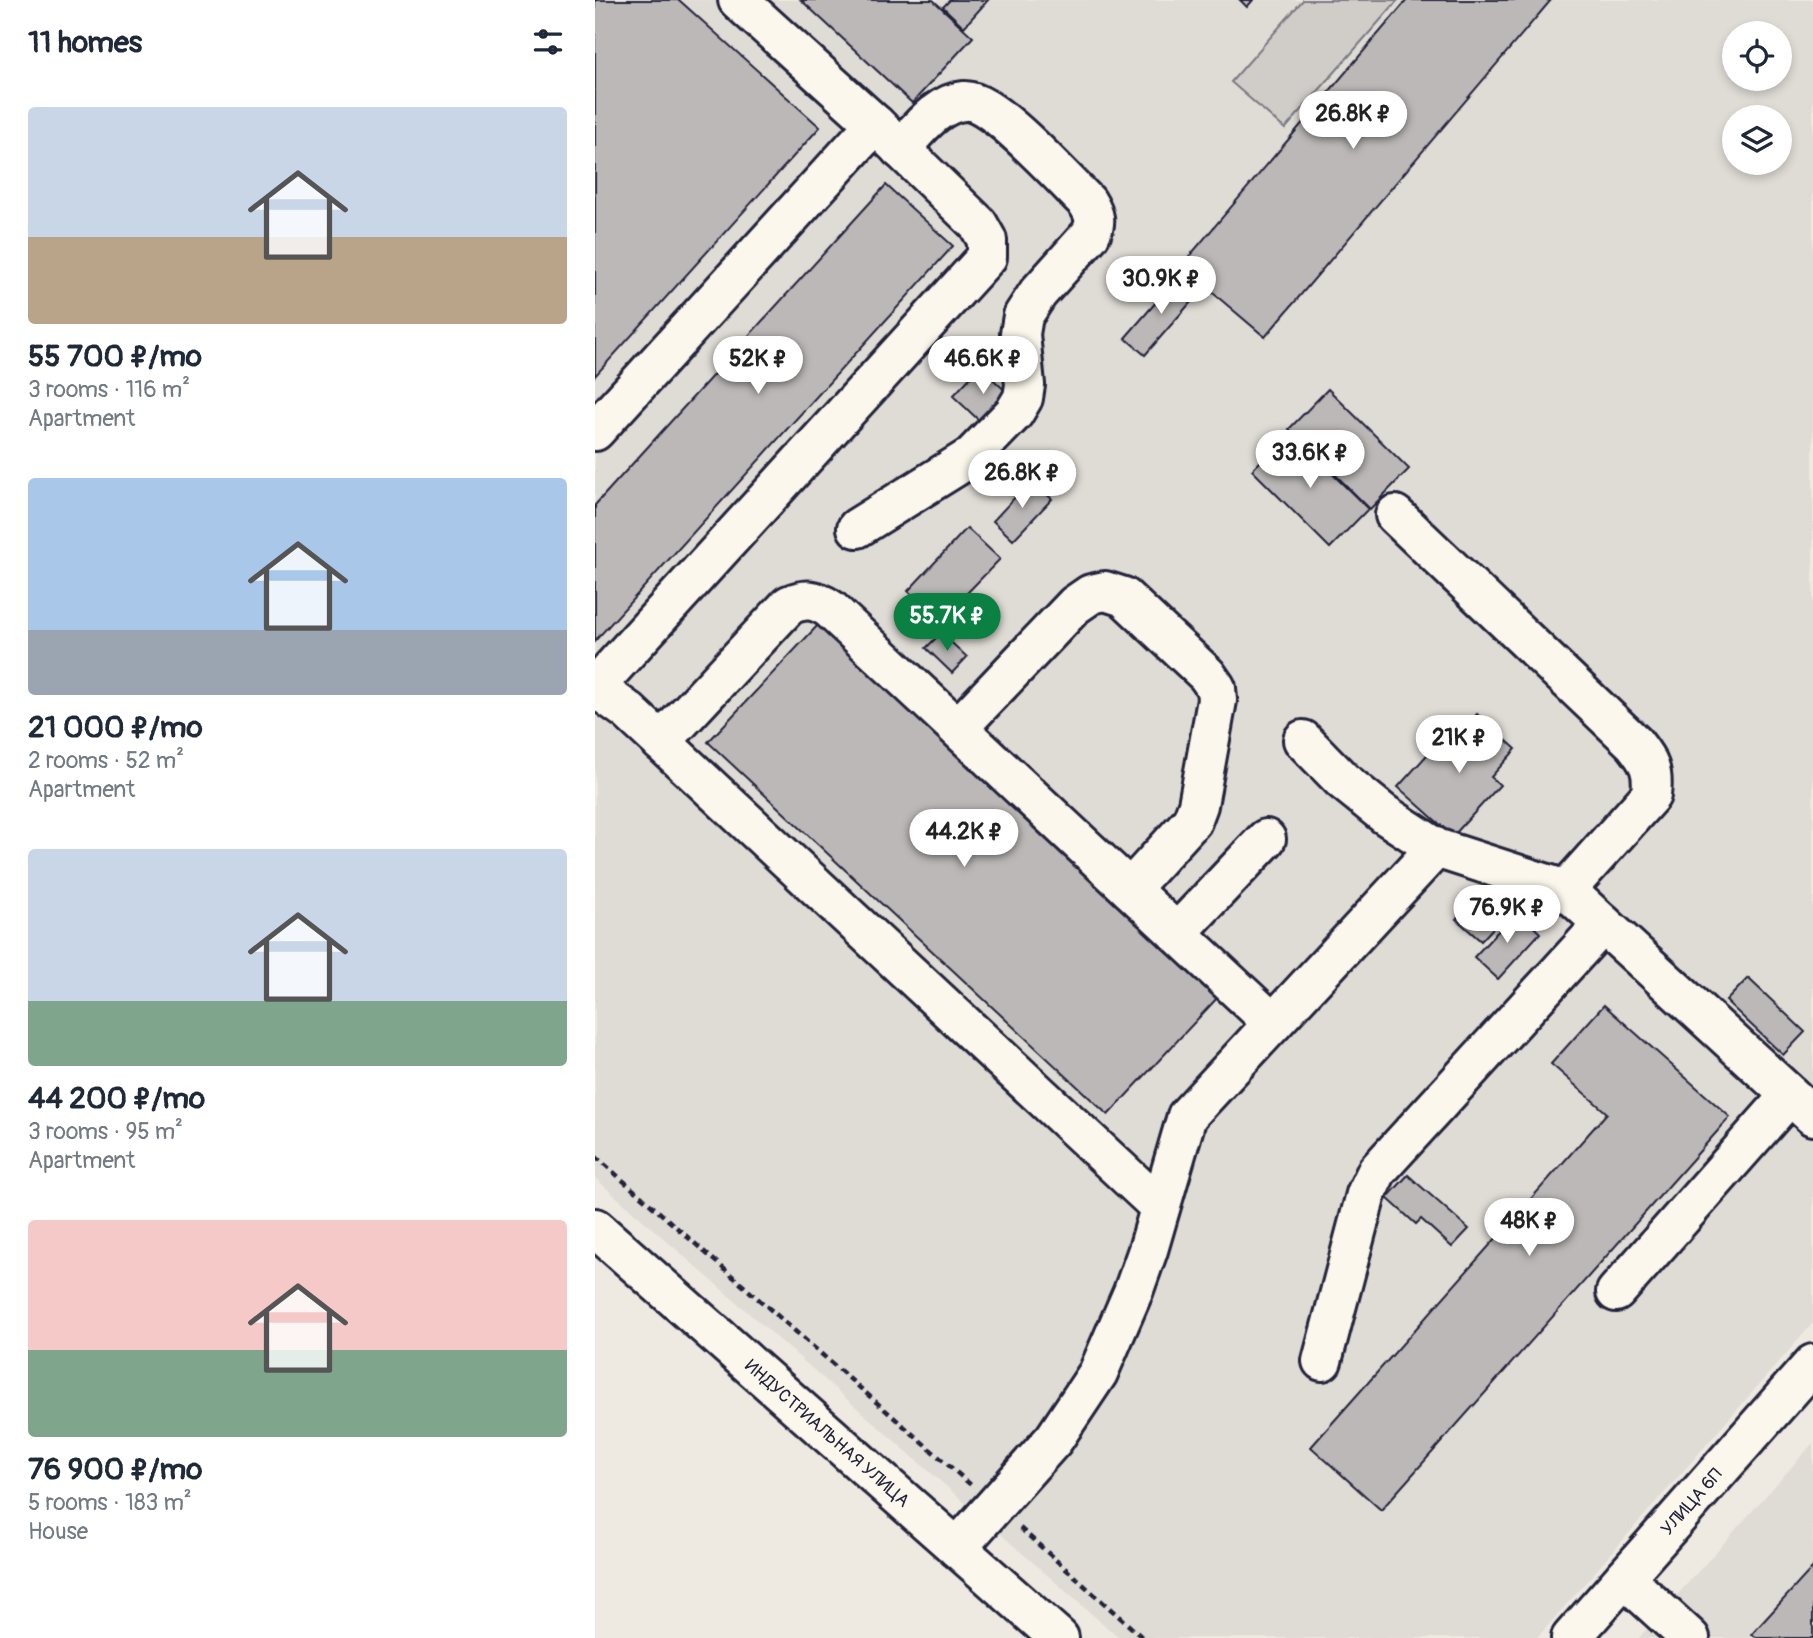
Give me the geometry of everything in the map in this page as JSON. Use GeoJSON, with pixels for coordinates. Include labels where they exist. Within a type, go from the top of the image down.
{"type":"FeatureCollection","features":[{"type":"Feature","properties":{"kind":"main road"},"geometry":{"type":"LineString","coordinates":[[738,0],[887,136],[978,224],[987,240],[987,257],[596,688],[628,711],[1160,1208]]}},
{"type":"Feature","properties":{"kind":"main road"},"geometry":{"type":"LineString","coordinates":[[595,431],[887,136],[964,100],[979,103],[1003,120],[1087,202],[1094,214],[1095,226],[1038,293],[1023,316],[1020,334],[1025,385],[1023,398],[1014,413],[971,457],[857,527]]}},
{"type":"Feature","properties":{"kind":"main road"},"geometry":{"type":"LineString","coordinates":[[1395,515],[1634,743],[1649,763],[1653,781],[1651,795],[1566,890]]}},
{"type":"Feature","properties":{"kind":"main road"},"geometry":{"type":"LineString","coordinates":[[958,728],[1075,605],[1091,594],[1105,591],[1124,597],[1207,675],[1216,688],[1217,700],[1199,805],[1192,821],[1130,889]]}},
{"type":"Feature","properties":{"kind":"main road"},"geometry":{"type":"LineString","coordinates":[[661,742],[789,605],[803,599],[816,600],[830,609],[1273,1023]]}},
{"type":"Feature","properties":{"kind":"main road"},"geometry":{"type":"LineString","coordinates":[[1303,740],[1342,780],[1384,814],[1436,848],[1566,890],[1801,1105],[1616,1292]]}},
{"type":"Feature","properties":{"kind":"main road"},"geometry":{"type":"LineString","coordinates":[[1177,933],[1266,839]]}},
{"type":"Feature","properties":{"kind":"main road"},"geometry":{"type":"LineString","coordinates":[[957,1548],[1054,1439],[1098,1373],[1133,1292],[1187,1116],[1436,848]]}},
{"type":"Feature","properties":{"kind":"main road"},"geometry":{"type":"LineString","coordinates":[[1322,1361],[1366,1194],[1377,1171],[1604,924]]}},
{"type":"Feature","properties":{"kind":"main road","name":"ИНДУСТРИАЛЬНАЯ УЛИЦА"},"geometry":{"type":"LineString","coordinates":[[595,1228],[1059,1638]]}},
{"type":"Feature","properties":{"kind":"main road","name":"УЛИЦА 6П"},"geometry":{"type":"LineString","coordinates":[[1571,1638],[1813,1364]]}},
{"type":"Feature","properties":{"kind":"main road"},"geometry":{"type":"LineString","coordinates":[[1624,1578],[1690,1638]]}},
{"type":"Feature","properties":{"kind":"path"},"geometry":{"type":"LineString","coordinates":[[595,1156],[1143,1638]]}},
{"type":"Feature","properties":{"kind":"shaded area"},"geometry":{"type":"Polygon","coordinates":[[[595,0],[1813,0],[1813,1323],[1537,1638],[1119,1638],[595,1178],[595,0]]]}},
{"type":"Feature","properties":{"kind":"shaded area"},"geometry":{"type":"Polygon","coordinates":[[[1303,0],[1398,0],[1285,129],[1231,82],[1303,0]]]}},
{"type":"Feature","properties":{"kind":"shaded area"},"geometry":{"type":"Polygon","coordinates":[[[1813,1443],[1813,1638],[1639,1638],[1813,1443]]]}},
{"type":"Feature","properties":{"kind":"building"},"geometry":{"type":"Polygon","coordinates":[[[595,0],[679,0],[820,127],[595,376],[595,0]]]}},
{"type":"Feature","properties":{"kind":"building"},"geometry":{"type":"Polygon","coordinates":[[[801,0],[933,0],[973,37],[912,103],[801,0]]]}},
{"type":"Feature","properties":{"kind":"building"},"geometry":{"type":"Polygon","coordinates":[[[950,0],[988,0],[964,27],[943,7],[950,0]]]}},
{"type":"Feature","properties":{"kind":"building"},"geometry":{"type":"Polygon","coordinates":[[[1240,0],[1253,0],[1247,7],[1240,0]]]}},
{"type":"Feature","properties":{"kind":"building"},"geometry":{"type":"Polygon","coordinates":[[[1407,0],[1551,0],[1265,337],[1181,266],[1407,0]]]}},
{"type":"Feature","properties":{"kind":"building"},"geometry":{"type":"Polygon","coordinates":[[[886,185],[953,246],[595,641],[595,505],[886,185]]]}},
{"type":"Feature","properties":{"kind":"building"},"geometry":{"type":"Polygon","coordinates":[[[1177,278],[1197,295],[1145,355],[1125,338],[1177,278]]]}},
{"type":"Feature","properties":{"kind":"building"},"geometry":{"type":"Polygon","coordinates":[[[980,367],[1012,397],[985,426],[953,396],[980,367]]]}},
{"type":"Feature","properties":{"kind":"building"},"geometry":{"type":"Polygon","coordinates":[[[1328,389],[1409,469],[1370,509],[1289,429],[1328,389]]]}},
{"type":"Feature","properties":{"kind":"building"},"geometry":{"type":"Polygon","coordinates":[[[1290,432],[1368,509],[1330,548],[1252,470],[1290,432]]]}},
{"type":"Feature","properties":{"kind":"building"},"geometry":{"type":"Polygon","coordinates":[[[1031,480],[1052,499],[1013,540],[993,521],[1031,480]]]}},
{"type":"Feature","properties":{"kind":"building"},"geometry":{"type":"Polygon","coordinates":[[[967,528],[1000,559],[940,621],[908,591],[967,528]]]}},
{"type":"Feature","properties":{"kind":"building"},"geometry":{"type":"Polygon","coordinates":[[[819,624],[1219,996],[1108,1115],[708,742],[819,624]]]}},
{"type":"Feature","properties":{"kind":"building"},"geometry":{"type":"Polygon","coordinates":[[[941,633],[967,657],[952,673],[926,648],[941,633]]]}},
{"type":"Feature","properties":{"kind":"building"},"geometry":{"type":"Polygon","coordinates":[[[1477,714],[1516,749],[1491,777],[1500,785],[1453,836],[1398,787],[1445,735],[1452,742],[1477,714]]]}},
{"type":"Feature","properties":{"kind":"building"},"geometry":{"type":"Polygon","coordinates":[[[1470,904],[1495,926],[1481,941],[1456,919],[1470,904]]]}},
{"type":"Feature","properties":{"kind":"building"},"geometry":{"type":"Polygon","coordinates":[[[1517,911],[1540,933],[1498,979],[1474,957],[1517,911]]]}},
{"type":"Feature","properties":{"kind":"building"},"geometry":{"type":"Polygon","coordinates":[[[1748,978],[1805,1032],[1783,1055],[1726,1001],[1748,978]]]}},
{"type":"Feature","properties":{"kind":"building"},"geometry":{"type":"Polygon","coordinates":[[[1604,1005],[1730,1117],[1381,1510],[1311,1447],[1607,1113],[1551,1064],[1604,1005]]]}},
{"type":"Feature","properties":{"kind":"building"},"geometry":{"type":"Polygon","coordinates":[[[1408,1175],[1469,1229],[1452,1247],[1421,1219],[1416,1224],[1387,1198],[1408,1175]]]}},
{"type":"Feature","properties":{"kind":"building"},"geometry":{"type":"Polygon","coordinates":[[[1813,1567],[1813,1638],[1757,1638],[1752,1634],[1813,1567]]]}}]}
